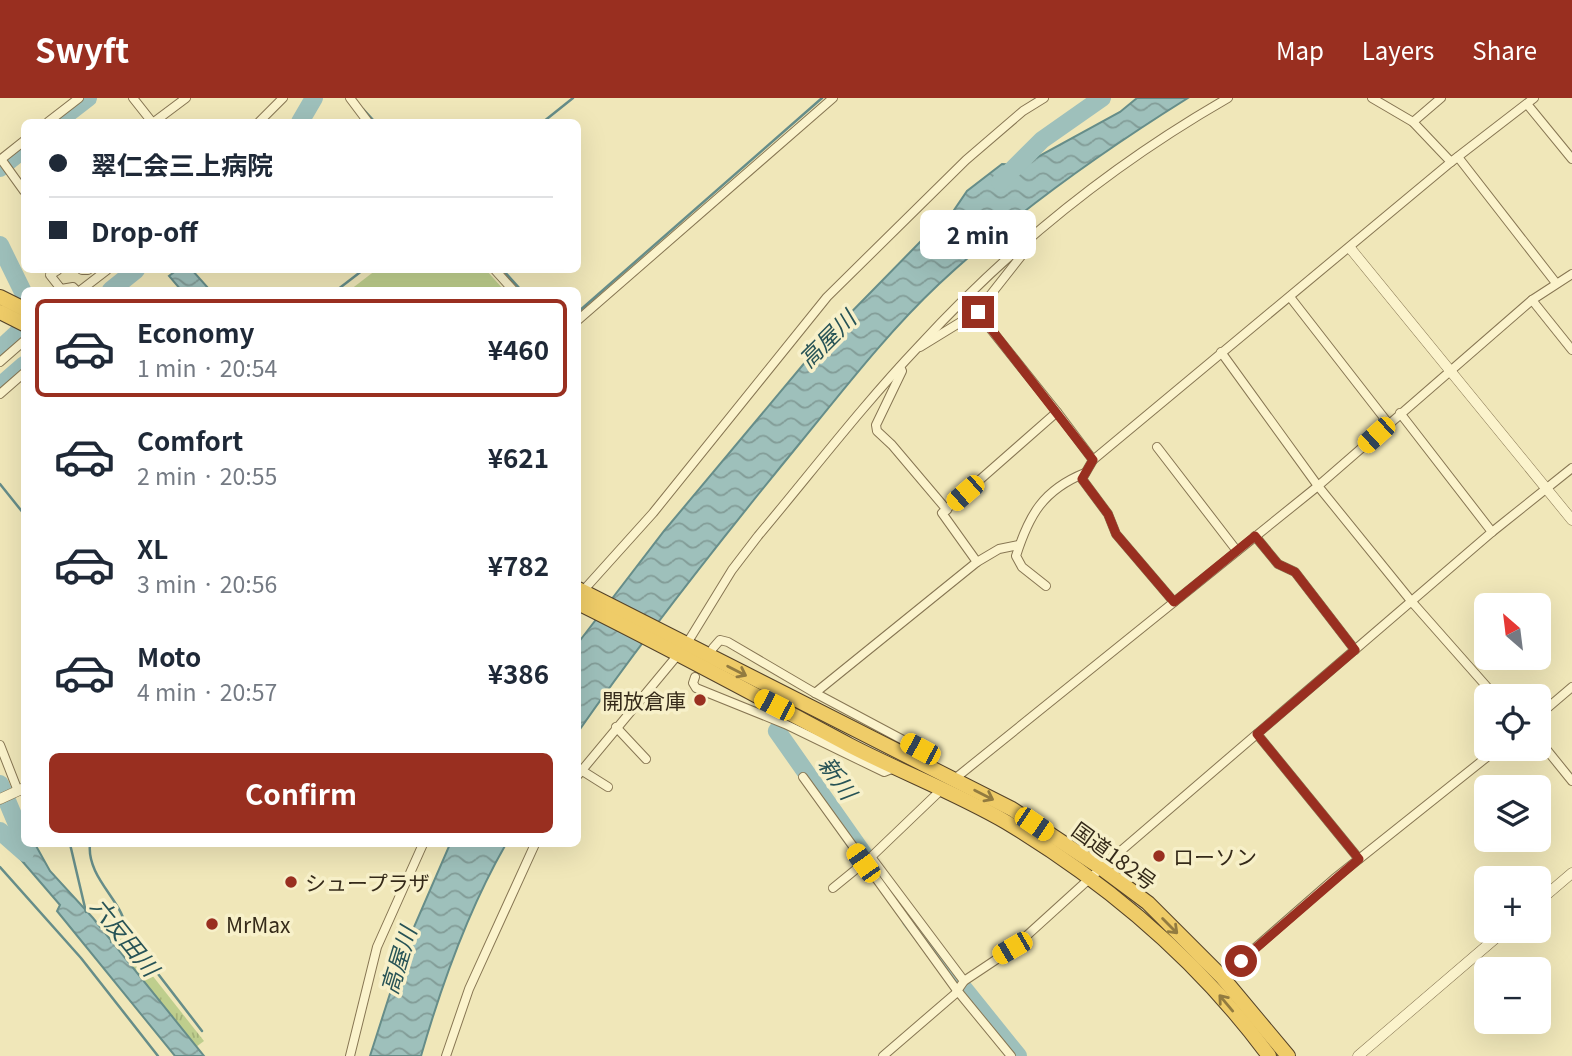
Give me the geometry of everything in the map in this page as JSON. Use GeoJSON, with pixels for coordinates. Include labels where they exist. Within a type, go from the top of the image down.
{"type":"FeatureCollection","features":[{"type":"Feature","properties":{"kind":"highway"},"geometry":{"type":"LineString","coordinates":[[0,297],[21,315]]}},
{"type":"Feature","properties":{"kind":"highway"},"geometry":{"type":"LineString","coordinates":[[0,312],[21,316]]}},
{"type":"Feature","properties":{"kind":"highway","name":"国道182号"},"geometry":{"type":"LineString","coordinates":[[582,597],[894,768],[1004,822],[1147,904],[1222,977],[1288,1056]]}},
{"type":"Feature","properties":{"kind":"highway","name":"国道182号"},"geometry":{"type":"LineString","coordinates":[[677,648],[1012,809],[1096,873],[1212,987],[1269,1056]]}},
{"type":"Feature","properties":{"kind":"street"},"geometry":{"type":"LineString","coordinates":[[52,119],[79,98]]}},
{"type":"Feature","properties":{"kind":"street"},"geometry":{"type":"LineString","coordinates":[[133,98],[150,119]]}},
{"type":"Feature","properties":{"kind":"street"},"geometry":{"type":"LineString","coordinates":[[157,119],[186,98]]}},
{"type":"Feature","properties":{"kind":"street"},"geometry":{"type":"LineString","coordinates":[[262,119],[283,98]]}},
{"type":"Feature","properties":{"kind":"street"},"geometry":{"type":"LineString","coordinates":[[350,98],[366,119]]}},
{"type":"Feature","properties":{"kind":"street"},"geometry":{"type":"LineString","coordinates":[[581,317],[833,98]]}},
{"type":"Feature","properties":{"kind":"street"},"geometry":{"type":"LineString","coordinates":[[582,597],[827,297],[966,160],[1023,111],[1044,98]]}},
{"type":"Feature","properties":{"kind":"street"},"geometry":{"type":"LineString","coordinates":[[581,770],[677,648],[751,544],[917,347],[1032,238],[1098,183],[1191,119],[1227,98]]}},
{"type":"Feature","properties":{"kind":"street"},"geometry":{"type":"LineString","coordinates":[[1372,98],[1413,122],[1454,160],[1556,283]]}},
{"type":"Feature","properties":{"kind":"street"},"geometry":{"type":"LineString","coordinates":[[1413,122],[1441,98]]}},
{"type":"Feature","properties":{"kind":"street"},"geometry":{"type":"LineString","coordinates":[[1174,602],[1116,534],[1108,514],[1082,479],[1093,460],[1454,160],[1530,101],[1572,159]]}},
{"type":"Feature","properties":{"kind":"street"},"geometry":{"type":"LineString","coordinates":[[21,144],[3,162],[21,187]]}},
{"type":"Feature","properties":{"kind":"street"},"geometry":{"type":"LineString","coordinates":[[917,347],[922,347],[978,312],[1032,243],[1032,238]]}},
{"type":"Feature","properties":{"kind":"street"},"geometry":{"type":"LineString","coordinates":[[1350,248],[1572,520]]}},
{"type":"Feature","properties":{"kind":"street"},"geometry":{"type":"LineString","coordinates":[[53,273],[50,275],[59,287]]}},
{"type":"Feature","properties":{"kind":"street"},"geometry":{"type":"LineString","coordinates":[[85,287],[103,273]]}},
{"type":"Feature","properties":{"kind":"street"},"geometry":{"type":"LineString","coordinates":[[498,273],[510,287]]}},
{"type":"Feature","properties":{"kind":"street"},"geometry":{"type":"LineString","coordinates":[[833,888],[871,858],[954,780],[1318,486],[1532,300],[1572,274]]}},
{"type":"Feature","properties":{"kind":"street"},"geometry":{"type":"LineString","coordinates":[[1290,297],[1388,424]]}},
{"type":"Feature","properties":{"kind":"street"},"geometry":{"type":"LineString","coordinates":[[1532,300],[1572,350]]}},
{"type":"Feature","properties":{"kind":"street"},"geometry":{"type":"LineString","coordinates":[[978,312],[1093,460]]}},
{"type":"Feature","properties":{"kind":"street"},"geometry":{"type":"LineString","coordinates":[[0,362],[21,344]]}},
{"type":"Feature","properties":{"kind":"street"},"geometry":{"type":"LineString","coordinates":[[1221,352],[1318,486],[1412,602],[1484,684]]}},
{"type":"Feature","properties":{"kind":"street"},"geometry":{"type":"LineString","coordinates":[[900,367],[902,371],[876,425],[877,431],[947,509]]}},
{"type":"Feature","properties":{"kind":"street"},"geometry":{"type":"LineString","coordinates":[[0,394],[21,376]]}},
{"type":"Feature","properties":{"kind":"street"},"geometry":{"type":"LineString","coordinates":[[977,562],[942,513],[1057,412]]}},
{"type":"Feature","properties":{"kind":"street"},"geometry":{"type":"LineString","coordinates":[[1400,413],[1492,532]]}},
{"type":"Feature","properties":{"kind":"street"},"geometry":{"type":"LineString","coordinates":[[1157,447],[1237,551]]}},
{"type":"Feature","properties":{"kind":"street"},"geometry":{"type":"LineString","coordinates":[[883,1056],[964,981],[1012,948],[1492,532],[1572,468]]}},
{"type":"Feature","properties":{"kind":"street"},"geometry":{"type":"LineString","coordinates":[[1046,586],[1022,567],[1016,556],[1019,545],[1035,506],[1085,473]]}},
{"type":"Feature","properties":{"kind":"street"},"geometry":{"type":"LineString","coordinates":[[1255,536],[1278,564],[1295,572],[1355,650]]}},
{"type":"Feature","properties":{"kind":"street"},"geometry":{"type":"LineString","coordinates":[[815,693],[977,562],[999,549],[1019,545]]}},
{"type":"Feature","properties":{"kind":"street"},"geometry":{"type":"LineString","coordinates":[[713,648],[720,640],[728,642],[815,693],[920,749],[925,765]]}},
{"type":"Feature","properties":{"kind":"street"},"geometry":{"type":"LineString","coordinates":[[695,677],[693,683],[696,688],[785,724],[884,772],[894,768]]}},
{"type":"Feature","properties":{"kind":"street"},"geometry":{"type":"LineString","coordinates":[[1551,705],[1572,687]]}},
{"type":"Feature","properties":{"kind":"street"},"geometry":{"type":"LineString","coordinates":[[615,727],[646,759]]}},
{"type":"Feature","properties":{"kind":"street"},"geometry":{"type":"LineString","coordinates":[[1257,734],[1359,859]]}},
{"type":"Feature","properties":{"kind":"street"},"geometry":{"type":"LineString","coordinates":[[0,745],[19,791],[0,799]]}},
{"type":"Feature","properties":{"kind":"street"},"geometry":{"type":"LineString","coordinates":[[1551,755],[1572,780]]}},
{"type":"Feature","properties":{"kind":"street"},"geometry":{"type":"LineString","coordinates":[[1222,977],[1359,859],[1482,761]]}},
{"type":"Feature","properties":{"kind":"street"},"geometry":{"type":"LineString","coordinates":[[581,774],[608,787]]}},
{"type":"Feature","properties":{"kind":"street"},"geometry":{"type":"LineString","coordinates":[[803,777],[956,989],[1011,1056]]}},
{"type":"Feature","properties":{"kind":"street"},"geometry":{"type":"LineString","coordinates":[[350,1056],[377,947],[422,847]]}},
{"type":"Feature","properties":{"kind":"street"},"geometry":{"type":"LineString","coordinates":[[446,1056],[469,989],[534,847]]}},
{"type":"Feature","properties":{"kind":"street"},"geometry":{"type":"LineString","coordinates":[[871,858],[964,981]]}},
{"type":"Feature","properties":{"kind":"street"},"geometry":{"type":"LineString","coordinates":[[1551,891],[1572,873]]}},
{"type":"Feature","properties":{"kind":"street"},"geometry":{"type":"LineString","coordinates":[[1358,1056],[1490,943]]}},
{"type":"Feature","properties":{"kind":"green space"},"geometry":{"type":"Polygon","coordinates":[[[372,273],[489,273],[501,287],[354,287],[372,273]]]}},
{"type":"Feature","properties":{"kind":"green space"},"geometry":{"type":"Polygon","coordinates":[[[122,937],[204,1041],[196,1047],[113,943],[122,937]]]}},
{"type":"Feature","properties":{"kind":"water","name":"高屋川"},"geometry":{"type":"Polygon","coordinates":[[[1137,98],[1188,98],[1091,162],[1028,208],[920,302],[867,361],[743,514],[658,622],[581,728],[581,639],[664,531],[822,342],[952,213],[967,191],[1002,164],[1023,165],[1120,112],[1137,98]]]}},
{"type":"Feature","properties":{"kind":"water"},"geometry":{"type":"Polygon","coordinates":[[[173,273],[195,273],[207,287],[178,287],[169,276],[173,273]]]}},
{"type":"Feature","properties":{"kind":"water"},"geometry":{"type":"Polygon","coordinates":[[[21,826],[21,847],[37,847],[50,871],[93,918],[204,1056],[175,1056],[57,911],[60,905],[4,840],[21,826]]]}},
{"type":"Feature","properties":{"kind":"water"},"geometry":{"type":"Polygon","coordinates":[[[449,847],[504,847],[457,947],[421,1056],[370,1056],[404,950],[449,847]]]}},
{"type":"Feature","properties":{"kind":"waterway","name":"六反田川"},"geometry":{"type":"LineString","coordinates":[[61,119],[88,98]]}},
{"type":"Feature","properties":{"kind":"waterway","name":"六反田川"},"geometry":{"type":"LineString","coordinates":[[302,119],[314,98]]}},
{"type":"Feature","properties":{"kind":"waterway"},"geometry":{"type":"LineString","coordinates":[[547,119],[573,98]]}},
{"type":"Feature","properties":{"kind":"waterway"},"geometry":{"type":"LineString","coordinates":[[581,309],[822,98]]}},
{"type":"Feature","properties":{"kind":"waterway"},"geometry":{"type":"LineString","coordinates":[[1000,182],[1042,140],[1102,98]]}},
{"type":"Feature","properties":{"kind":"waterway"},"geometry":{"type":"LineString","coordinates":[[363,109],[372,119]]}},
{"type":"Feature","properties":{"kind":"waterway","name":"六反田川"},"geometry":{"type":"LineString","coordinates":[[0,168],[21,151]]}},
{"type":"Feature","properties":{"kind":"waterway","name":"六反田川"},"geometry":{"type":"LineString","coordinates":[[0,245],[21,288]]}},
{"type":"Feature","properties":{"kind":"waterway","name":"六反田川"},"geometry":{"type":"LineString","coordinates":[[115,287],[132,273]]}},
{"type":"Feature","properties":{"kind":"waterway"},"geometry":{"type":"LineString","coordinates":[[341,287],[359,273]]}},
{"type":"Feature","properties":{"kind":"waterway"},"geometry":{"type":"LineString","coordinates":[[506,273],[518,287]]}},
{"type":"Feature","properties":{"kind":"waterway","name":"六反田川"},"geometry":{"type":"LineString","coordinates":[[0,349],[21,330]]}},
{"type":"Feature","properties":{"kind":"waterway","name":"六反田川"},"geometry":{"type":"LineString","coordinates":[[0,386],[21,368]]}},
{"type":"Feature","properties":{"kind":"waterway"},"geometry":{"type":"LineString","coordinates":[[0,484],[21,510]]}},
{"type":"Feature","properties":{"kind":"waterway","name":"新川"},"geometry":{"type":"LineString","coordinates":[[780,727],[777,731],[864,855]]}},
{"type":"Feature","properties":{"kind":"waterway","name":"六反田川"},"geometry":{"type":"LineString","coordinates":[[0,784],[21,834]]}},
{"type":"Feature","properties":{"kind":"waterway"},"geometry":{"type":"LineString","coordinates":[[0,831],[25,853]]}},
{"type":"Feature","properties":{"kind":"waterway"},"geometry":{"type":"LineString","coordinates":[[71,847],[86,912]]}},
{"type":"Feature","properties":{"kind":"waterway"},"geometry":{"type":"LineString","coordinates":[[90,847],[94,869],[120,911],[125,931],[202,1031]]}},
{"type":"Feature","properties":{"kind":"waterway"},"geometry":{"type":"LineString","coordinates":[[0,867],[81,958],[158,1056]]}},
{"type":"Feature","properties":{"kind":"waterway","name":"新川"},"geometry":{"type":"LineString","coordinates":[[910,919],[958,981]]}},
{"type":"Feature","properties":{"kind":"waterway"},"geometry":{"type":"LineString","coordinates":[[111,942],[125,931]]}},
{"type":"Feature","properties":{"kind":"waterway","name":"新川"},"geometry":{"type":"LineString","coordinates":[[964,989],[1018,1056]]}},
{"type":"Feature","properties":{"kind":"place","name":"開放倉庫"},"geometry":{"type":"Point","coordinates":[700,700]}},
{"type":"Feature","properties":{"kind":"place","name":"ローソン"},"geometry":{"type":"Point","coordinates":[1159,856]}},
{"type":"Feature","properties":{"kind":"place","name":"シュープラザ"},"geometry":{"type":"Point","coordinates":[291,882]}},
{"type":"Feature","properties":{"kind":"place","name":"MrMax"},"geometry":{"type":"Point","coordinates":[212,924]}},
{"type":"Feature","properties":{"kind":"route"},"geometry":{"type":"LineString","coordinates":[[978,312],[1093,460],[1082,479],[1108,514],[1116,534],[1154,575],[1174,602],[1255,536],[1278,564],[1295,572],[1355,650],[1257,734],[1359,859],[1241,961]]}}]}
